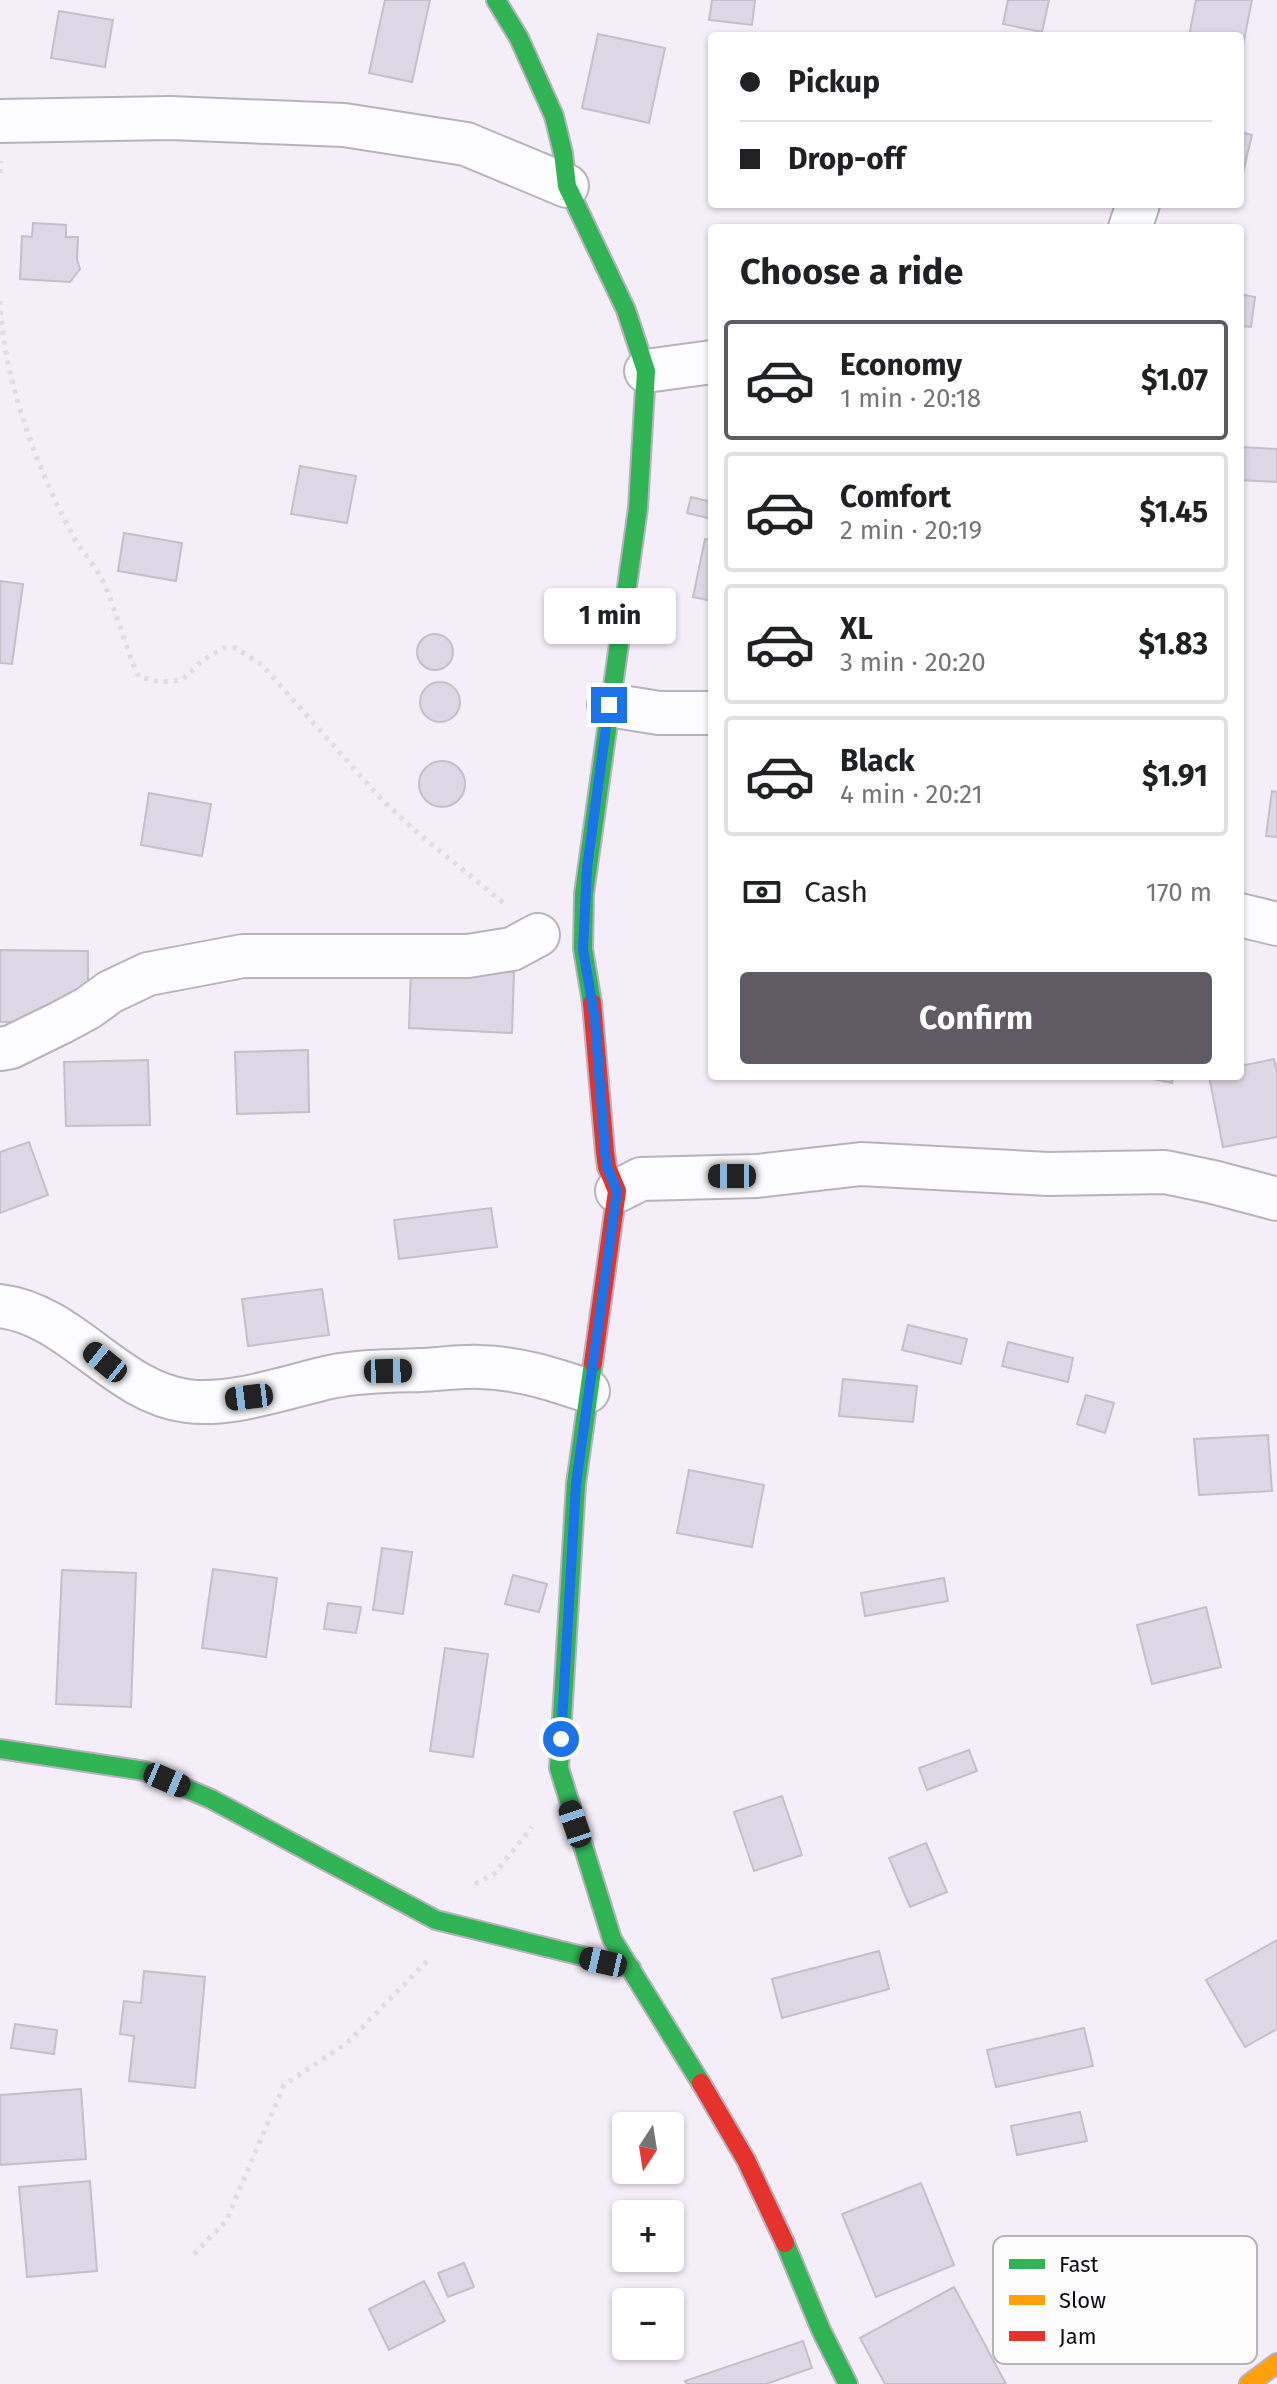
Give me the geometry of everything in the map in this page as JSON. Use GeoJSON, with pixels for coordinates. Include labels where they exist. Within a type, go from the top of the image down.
{"type":"FeatureCollection","features":[{"type":"Feature","properties":{"kind":"street"},"geometry":{"type":"LineString","coordinates":[[496,0],[519,38],[554,116],[567,186],[626,310],[646,371],[638,508],[589,855],[583,949],[595,1020],[607,1167],[617,1191],[576,1484],[559,1768],[612,1939],[746,2160],[848,2384]]}},
{"type":"Feature","properties":{"kind":"street"},"geometry":{"type":"LineString","coordinates":[[0,121],[170,118],[344,125],[466,144],[567,186]]}},
{"type":"Feature","properties":{"kind":"street"},"geometry":{"type":"LineString","coordinates":[[646,371],[708,363]]}},
{"type":"Feature","properties":{"kind":"street"},"geometry":{"type":"LineString","coordinates":[[609,705],[659,713],[708,713]]}},
{"type":"Feature","properties":{"kind":"street"},"geometry":{"type":"LineString","coordinates":[[1244,916],[1277,924]]}},
{"type":"Feature","properties":{"kind":"street"},"geometry":{"type":"LineString","coordinates":[[0,1049],[11,1047],[62,1022],[110,992],[148,974],[177,967],[243,956],[468,956],[512,949],[538,935]]}},
{"type":"Feature","properties":{"kind":"street"},"geometry":{"type":"LineString","coordinates":[[617,1191],[641,1179],[757,1176],[861,1164],[1048,1174],[1165,1172],[1277,1199]]}},
{"type":"Feature","properties":{"kind":"street"},"geometry":{"type":"LineString","coordinates":[[0,1306],[20,1308],[42,1320],[89,1348],[126,1376],[166,1398],[191,1402],[249,1397],[354,1373],[452,1367],[514,1370],[545,1376],[588,1391]]}},
{"type":"Feature","properties":{"kind":"street"},"geometry":{"type":"LineString","coordinates":[[0,1749],[145,1771],[211,1799],[288,1838],[436,1920],[631,1968]]}},
{"type":"Feature","properties":{"kind":"street"},"geometry":{"type":"LineString","coordinates":[[1249,2384],[1277,2363]]}},
{"type":"Feature","properties":{"kind":"path"},"geometry":{"type":"LineString","coordinates":[[0,301],[6,351],[39,467],[73,538],[105,585],[139,677],[160,682],[182,680],[202,661],[223,648],[236,648],[262,665],[383,801],[493,892],[538,935]]}},
{"type":"Feature","properties":{"kind":"path"},"geometry":{"type":"LineString","coordinates":[[194,2254],[226,2221],[284,2085],[347,2043],[434,1954],[450,1923],[458,1893],[494,1874],[563,1789]]}},
{"type":"Feature","properties":{"kind":"building"},"geometry":{"type":"Polygon","coordinates":[[[385,0],[430,0],[412,82],[369,73],[385,0]]]}},
{"type":"Feature","properties":{"kind":"building"},"geometry":{"type":"Polygon","coordinates":[[[712,0],[755,0],[752,25],[709,20],[712,0]]]}},
{"type":"Feature","properties":{"kind":"building"},"geometry":{"type":"Polygon","coordinates":[[[1008,0],[1049,0],[1042,32],[1003,24],[1008,0]]]}},
{"type":"Feature","properties":{"kind":"building"},"geometry":{"type":"Polygon","coordinates":[[[1196,0],[1252,0],[1244,40],[1244,32],[1190,32],[1196,0]]]}},
{"type":"Feature","properties":{"kind":"building"},"geometry":{"type":"Polygon","coordinates":[[[59,11],[113,20],[105,67],[51,58],[59,11]]]}},
{"type":"Feature","properties":{"kind":"building"},"geometry":{"type":"Polygon","coordinates":[[[598,34],[665,48],[649,123],[582,108],[598,34]]]}},
{"type":"Feature","properties":{"kind":"building"},"geometry":{"type":"Polygon","coordinates":[[[1244,133],[1252,135],[1244,168],[1244,133]]]}},
{"type":"Feature","properties":{"kind":"building"},"geometry":{"type":"Polygon","coordinates":[[[33,223],[66,225],[66,237],[78,237],[80,269],[70,282],[20,279],[22,236],[32,237],[33,223]]]}},
{"type":"Feature","properties":{"kind":"building"},"geometry":{"type":"Polygon","coordinates":[[[1244,295],[1255,297],[1251,327],[1244,326],[1244,295]]]}},
{"type":"Feature","properties":{"kind":"building"},"geometry":{"type":"Polygon","coordinates":[[[1244,447],[1277,449],[1277,482],[1244,480],[1244,447]]]}},
{"type":"Feature","properties":{"kind":"building"},"geometry":{"type":"Polygon","coordinates":[[[300,466],[356,476],[347,523],[291,514],[300,466]]]}},
{"type":"Feature","properties":{"kind":"building"},"geometry":{"type":"Polygon","coordinates":[[[691,497],[708,501],[708,518],[687,513],[691,497]]]}},
{"type":"Feature","properties":{"kind":"building"},"geometry":{"type":"Polygon","coordinates":[[[124,533],[182,543],[176,581],[118,571],[124,533]]]}},
{"type":"Feature","properties":{"kind":"building"},"geometry":{"type":"Polygon","coordinates":[[[705,539],[708,539],[708,600],[693,597],[705,539]]]}},
{"type":"Feature","properties":{"kind":"building"},"geometry":{"type":"Polygon","coordinates":[[[0,581],[23,584],[12,664],[0,663],[0,581]]]}},
{"type":"Feature","properties":{"kind":"building"},"geometry":{"type":"Polygon","coordinates":[[[435,634],[448,639],[453,652],[448,665],[435,670],[422,665],[417,652],[422,639],[435,634]]]}},
{"type":"Feature","properties":{"kind":"building"},"geometry":{"type":"Polygon","coordinates":[[[440,682],[454,688],[460,702],[454,716],[440,722],[426,716],[420,702],[426,688],[440,682]]]}},
{"type":"Feature","properties":{"kind":"building"},"geometry":{"type":"Polygon","coordinates":[[[442,761],[458,768],[465,784],[458,800],[442,807],[426,800],[419,784],[426,768],[442,761]]]}},
{"type":"Feature","properties":{"kind":"building"},"geometry":{"type":"Polygon","coordinates":[[[1272,791],[1277,792],[1277,837],[1266,836],[1272,791]]]}},
{"type":"Feature","properties":{"kind":"building"},"geometry":{"type":"Polygon","coordinates":[[[149,793],[211,804],[202,856],[141,845],[149,793]]]}},
{"type":"Feature","properties":{"kind":"building"},"geometry":{"type":"Polygon","coordinates":[[[0,950],[88,951],[88,1008],[62,1022],[0,1022],[0,950]]]}},
{"type":"Feature","properties":{"kind":"building"},"geometry":{"type":"Polygon","coordinates":[[[411,968],[514,972],[512,1033],[409,1028],[411,968]]]}},
{"type":"Feature","properties":{"kind":"building"},"geometry":{"type":"Polygon","coordinates":[[[308,1050],[309,1112],[237,1114],[235,1052],[308,1050]]]}},
{"type":"Feature","properties":{"kind":"building"},"geometry":{"type":"Polygon","coordinates":[[[1274,1059],[1277,1072],[1277,1137],[1223,1147],[1210,1080],[1244,1080],[1244,1065],[1274,1059]]]}},
{"type":"Feature","properties":{"kind":"building"},"geometry":{"type":"Polygon","coordinates":[[[148,1060],[150,1125],[66,1126],[64,1062],[148,1060]]]}},
{"type":"Feature","properties":{"kind":"building"},"geometry":{"type":"Polygon","coordinates":[[[29,1142],[48,1195],[0,1213],[0,1152],[29,1142]]]}},
{"type":"Feature","properties":{"kind":"building"},"geometry":{"type":"Polygon","coordinates":[[[491,1208],[497,1247],[399,1259],[394,1220],[491,1208]]]}},
{"type":"Feature","properties":{"kind":"building"},"geometry":{"type":"Polygon","coordinates":[[[322,1289],[329,1335],[248,1346],[242,1299],[322,1289]]]}},
{"type":"Feature","properties":{"kind":"building"},"geometry":{"type":"Polygon","coordinates":[[[908,1325],[967,1339],[961,1364],[902,1350],[908,1325]]]}},
{"type":"Feature","properties":{"kind":"building"},"geometry":{"type":"Polygon","coordinates":[[[1008,1342],[1073,1358],[1068,1382],[1002,1366],[1008,1342]]]}},
{"type":"Feature","properties":{"kind":"building"},"geometry":{"type":"Polygon","coordinates":[[[843,1379],[917,1386],[913,1422],[839,1416],[843,1379]]]}},
{"type":"Feature","properties":{"kind":"building"},"geometry":{"type":"Polygon","coordinates":[[[1086,1395],[1114,1403],[1105,1433],[1077,1424],[1086,1395]]]}},
{"type":"Feature","properties":{"kind":"building"},"geometry":{"type":"Polygon","coordinates":[[[1268,1435],[1272,1491],[1199,1495],[1194,1439],[1268,1435]]]}},
{"type":"Feature","properties":{"kind":"building"},"geometry":{"type":"Polygon","coordinates":[[[689,1470],[764,1485],[752,1547],[677,1533],[689,1470]]]}},
{"type":"Feature","properties":{"kind":"building"},"geometry":{"type":"Polygon","coordinates":[[[382,1548],[412,1552],[403,1614],[373,1610],[382,1548]]]}},
{"type":"Feature","properties":{"kind":"building"},"geometry":{"type":"Polygon","coordinates":[[[213,1569],[277,1578],[266,1657],[202,1648],[213,1569]]]}},
{"type":"Feature","properties":{"kind":"building"},"geometry":{"type":"Polygon","coordinates":[[[62,1570],[136,1573],[131,1707],[56,1704],[62,1570]]]}},
{"type":"Feature","properties":{"kind":"building"},"geometry":{"type":"Polygon","coordinates":[[[513,1575],[547,1584],[539,1612],[505,1604],[513,1575]]]}},
{"type":"Feature","properties":{"kind":"building"},"geometry":{"type":"Polygon","coordinates":[[[944,1578],[948,1601],[865,1616],[861,1593],[944,1578]]]}},
{"type":"Feature","properties":{"kind":"building"},"geometry":{"type":"Polygon","coordinates":[[[328,1603],[361,1607],[356,1633],[324,1629],[328,1603]]]}},
{"type":"Feature","properties":{"kind":"building"},"geometry":{"type":"Polygon","coordinates":[[[1206,1607],[1221,1667],[1152,1684],[1137,1625],[1206,1607]]]}},
{"type":"Feature","properties":{"kind":"building"},"geometry":{"type":"Polygon","coordinates":[[[445,1648],[488,1654],[473,1757],[430,1751],[445,1648]]]}},
{"type":"Feature","properties":{"kind":"building"},"geometry":{"type":"Polygon","coordinates":[[[969,1750],[977,1771],[927,1790],[919,1768],[969,1750]]]}},
{"type":"Feature","properties":{"kind":"building"},"geometry":{"type":"Polygon","coordinates":[[[782,1796],[802,1855],[754,1871],[734,1812],[782,1796]]]}},
{"type":"Feature","properties":{"kind":"building"},"geometry":{"type":"Polygon","coordinates":[[[926,1843],[947,1892],[910,1907],[889,1858],[926,1843]]]}},
{"type":"Feature","properties":{"kind":"building"},"geometry":{"type":"Polygon","coordinates":[[[1277,1940],[1277,2029],[1245,2047],[1206,1980],[1277,1940]]]}},
{"type":"Feature","properties":{"kind":"building"},"geometry":{"type":"Polygon","coordinates":[[[879,1951],[889,1989],[782,2018],[772,1979],[879,1951]]]}},
{"type":"Feature","properties":{"kind":"building"},"geometry":{"type":"Polygon","coordinates":[[[144,1971],[205,1977],[195,2088],[129,2081],[134,2036],[120,2034],[124,2001],[141,2003],[144,1971]]]}},
{"type":"Feature","properties":{"kind":"building"},"geometry":{"type":"Polygon","coordinates":[[[15,2024],[57,2030],[54,2054],[11,2048],[15,2024]]]}},
{"type":"Feature","properties":{"kind":"building"},"geometry":{"type":"Polygon","coordinates":[[[1084,2028],[1093,2066],[996,2087],[987,2050],[1084,2028]]]}},
{"type":"Feature","properties":{"kind":"building"},"geometry":{"type":"Polygon","coordinates":[[[81,2089],[86,2159],[0,2165],[0,2095],[81,2089]]]}},
{"type":"Feature","properties":{"kind":"building"},"geometry":{"type":"Polygon","coordinates":[[[1080,2112],[1087,2141],[1017,2155],[1011,2126],[1080,2112]]]}},
{"type":"Feature","properties":{"kind":"building"},"geometry":{"type":"Polygon","coordinates":[[[90,2181],[97,2271],[27,2277],[19,2187],[90,2181]]]}},
{"type":"Feature","properties":{"kind":"building"},"geometry":{"type":"Polygon","coordinates":[[[921,2183],[954,2265],[876,2297],[842,2214],[921,2183]]]}},
{"type":"Feature","properties":{"kind":"building"},"geometry":{"type":"Polygon","coordinates":[[[464,2263],[474,2287],[448,2297],[438,2273],[464,2263]]]}},
{"type":"Feature","properties":{"kind":"building"},"geometry":{"type":"Polygon","coordinates":[[[424,2281],[445,2321],[389,2350],[369,2309],[424,2281]]]}},
{"type":"Feature","properties":{"kind":"building"},"geometry":{"type":"Polygon","coordinates":[[[954,2287],[1006,2384],[885,2384],[860,2338],[954,2287]]]}},
{"type":"Feature","properties":{"kind":"building"},"geometry":{"type":"Polygon","coordinates":[[[803,2341],[812,2368],[766,2384],[687,2384],[685,2381],[803,2341]]]}},
{"type":"Feature","properties":{"kind":"traffic: fast"},"geometry":{"type":"LineString","coordinates":[[496,0],[519,38],[554,116],[567,186],[626,310],[646,371],[638,508],[584,894],[583,949],[592,1003]]}},
{"type":"Feature","properties":{"kind":"traffic: fast"},"geometry":{"type":"LineString","coordinates":[[593,1363],[576,1484],[559,1768],[612,1939],[701,2083]]}},
{"type":"Feature","properties":{"kind":"traffic: fast"},"geometry":{"type":"LineString","coordinates":[[0,1749],[145,1771],[211,1799],[436,1920],[631,1968]]}},
{"type":"Feature","properties":{"kind":"traffic: fast"},"geometry":{"type":"LineString","coordinates":[[785,2243],[821,2330],[848,2384]]}},
{"type":"Feature","properties":{"kind":"traffic: slow"},"geometry":{"type":"LineString","coordinates":[[1249,2384],[1277,2363]]}},
{"type":"Feature","properties":{"kind":"traffic: jam"},"geometry":{"type":"LineString","coordinates":[[592,1003],[605,1152],[607,1167],[617,1191],[593,1363]]}},
{"type":"Feature","properties":{"kind":"traffic: jam"},"geometry":{"type":"LineString","coordinates":[[701,2083],[746,2160],[785,2243]]}},
{"type":"Feature","properties":{"kind":"route"},"geometry":{"type":"LineString","coordinates":[[561,1739],[576,1484],[617,1191],[607,1167],[595,1020],[583,949],[584,894],[609,705]]}}]}
